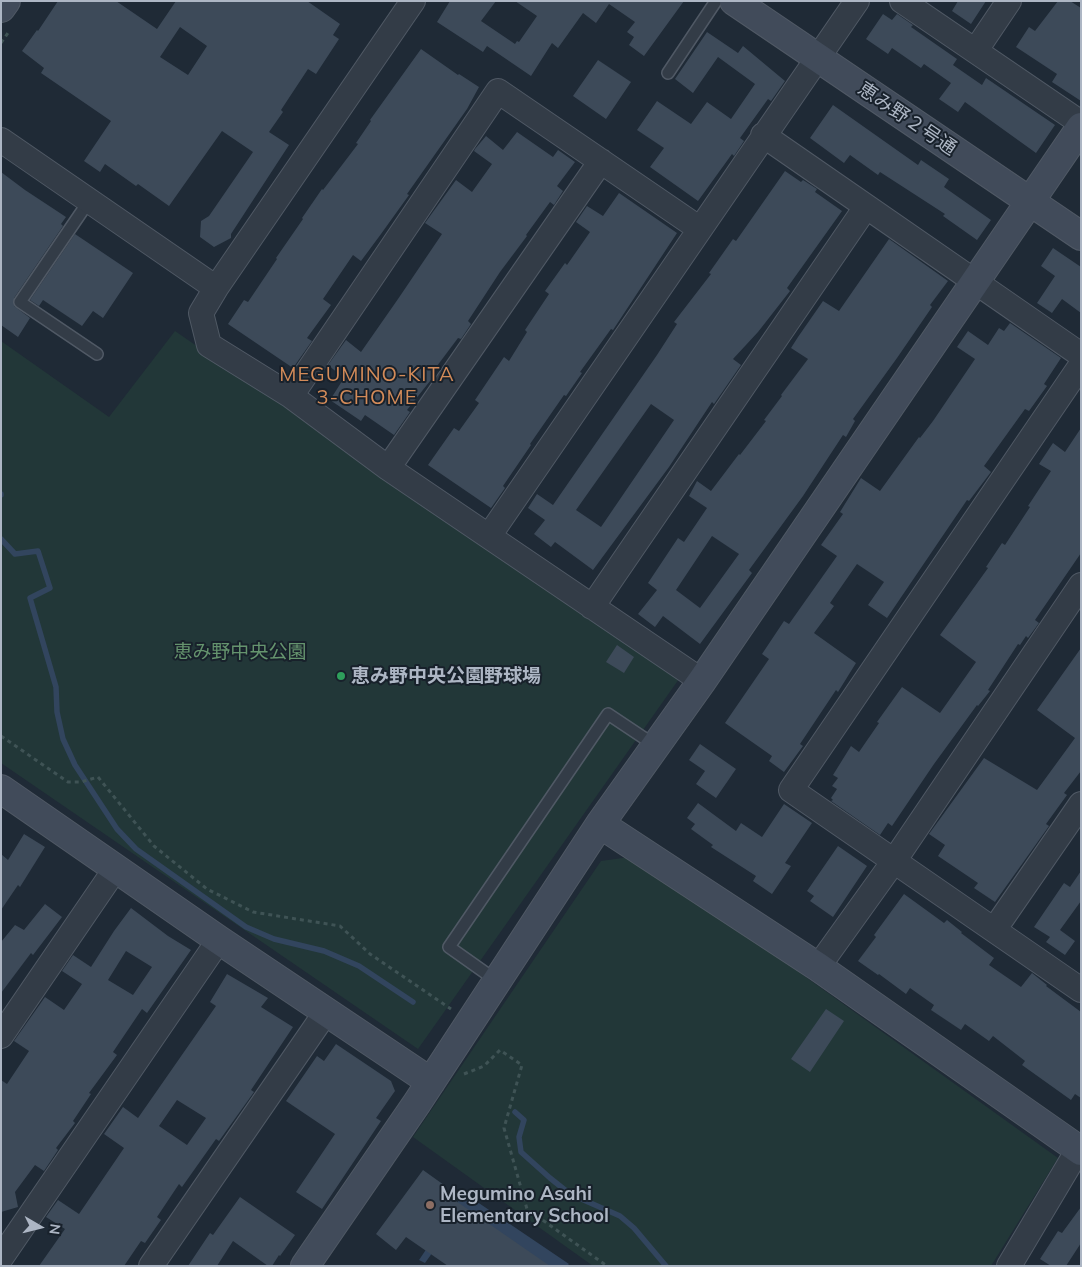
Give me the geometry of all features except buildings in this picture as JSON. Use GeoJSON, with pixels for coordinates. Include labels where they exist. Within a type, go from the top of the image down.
{"type":"FeatureCollection","features":[{"type":"Feature","properties":{"kind":"street"},"geometry":{"type":"LineString","coordinates":[[1,8],[6,1]]}},
{"type":"Feature","properties":{"kind":"street"},"geometry":{"type":"LineString","coordinates":[[413,1],[216,288],[201,313],[209,345],[291,396],[388,468],[702,681]]}},
{"type":"Feature","properties":{"kind":"street","name":"恵み野２号通"},"geometry":{"type":"LineString","coordinates":[[734,1],[1081,236]]}},
{"type":"Feature","properties":{"kind":"street"},"geometry":{"type":"LineString","coordinates":[[489,536],[700,230],[763,135],[857,1]]}},
{"type":"Feature","properties":{"kind":"street"},"geometry":{"type":"LineString","coordinates":[[902,1],[1081,123]]}},
{"type":"Feature","properties":{"kind":"street"},"geometry":{"type":"LineString","coordinates":[[976,50],[1009,1]]}},
{"type":"Feature","properties":{"kind":"street"},"geometry":{"type":"LineString","coordinates":[[291,396],[498,92],[700,230]]}},
{"type":"Feature","properties":{"kind":"street"},"geometry":{"type":"LineString","coordinates":[[305,1266],[498,982],[600,824],[702,681],[1081,127]]}},
{"type":"Feature","properties":{"kind":"street"},"geometry":{"type":"LineString","coordinates":[[763,135],[866,208],[975,280],[1081,354]]}},
{"type":"Feature","properties":{"kind":"street"},"geometry":{"type":"LineString","coordinates":[[1,140],[216,288]]}},
{"type":"Feature","properties":{"kind":"street"},"geometry":{"type":"LineString","coordinates":[[388,468],[601,161]]}},
{"type":"Feature","properties":{"kind":"street"},"geometry":{"type":"LineString","coordinates":[[592,607],[866,208]]}},
{"type":"Feature","properties":{"kind":"street"},"geometry":{"type":"LineString","coordinates":[[1081,365],[791,790],[1081,990]]}},
{"type":"Feature","properties":{"kind":"street"},"geometry":{"type":"LineString","coordinates":[[818,967],[894,861],[1081,585]]}},
{"type":"Feature","properties":{"kind":"street"},"geometry":{"type":"LineString","coordinates":[[4,798],[116,868],[219,940],[431,1082]]}},
{"type":"Feature","properties":{"kind":"street"},"geometry":{"type":"LineString","coordinates":[[994,930],[1081,804]]}},
{"type":"Feature","properties":{"kind":"street"},"geometry":{"type":"LineString","coordinates":[[600,824],[818,967],[1080,1151],[1009,1266]]}},
{"type":"Feature","properties":{"kind":"street"},"geometry":{"type":"LineString","coordinates":[[1,1036],[116,868]]}},
{"type":"Feature","properties":{"kind":"street"},"geometry":{"type":"LineString","coordinates":[[1,1258],[219,940]]}},
{"type":"Feature","properties":{"kind":"street"},"geometry":{"type":"LineString","coordinates":[[151,1266],[326,1012]]}},
{"type":"Feature","properties":{"kind":"lane"},"geometry":{"type":"LineString","coordinates":[[668,74],[716,1]]}},
{"type":"Feature","properties":{"kind":"lane"},"geometry":{"type":"LineString","coordinates":[[89,201],[20,302],[97,354]]}},
{"type":"Feature","properties":{"kind":"lane"},"geometry":{"type":"LineString","coordinates":[[498,982],[450,948],[608,714],[656,746]]}},
{"type":"Feature","properties":{"kind":"path"},"geometry":{"type":"LineString","coordinates":[[1,736],[68,782],[81,782],[98,776],[154,846],[207,889],[253,912],[340,926],[370,954],[452,1010]]}},
{"type":"Feature","properties":{"kind":"path"},"geometry":{"type":"LineString","coordinates":[[460,1076],[484,1066],[500,1050],[522,1065],[504,1128],[527,1209],[606,1266]]}},
{"type":"Feature","properties":{"kind":"green space","name":"恵み野中央公園"},"geometry":{"type":"Polygon","coordinates":[[[175,331],[679,679],[418,1049],[1,763],[1,341],[109,417],[175,331]]]}},
{"type":"Feature","properties":{"kind":"green space"},"geometry":{"type":"Polygon","coordinates":[[[637,856],[1058,1158],[991,1266],[593,1266],[413,1137],[601,861],[637,856]]]}},
{"type":"Feature","properties":{"kind":"water"},"geometry":{"type":"Polygon","coordinates":[[[464,1193],[569,1264],[567,1266],[460,1266],[435,1249],[425,1263],[419,1260],[464,1193]]]}},
{"type":"Feature","properties":{"kind":"waterway"},"geometry":{"type":"LineString","coordinates":[[1,539],[15,554],[38,551],[50,588],[30,598],[56,687],[57,712],[63,739],[75,765],[117,829],[136,849],[246,927],[274,939],[324,951],[359,966],[413,1002]]}},
{"type":"Feature","properties":{"kind":"waterway"},"geometry":{"type":"LineString","coordinates":[[515,1112],[524,1120],[519,1137],[521,1152],[570,1194],[620,1216],[634,1228],[666,1266]]}},
{"type":"Feature","properties":{"kind":"place","name":"恵み野中央公園野球場"},"geometry":{"type":"Point","coordinates":[341,676]}},
{"type":"Feature","properties":{"kind":"place","name":"Megumino Asahi Elementary School"},"geometry":{"type":"Point","coordinates":[430,1205]}},
{"type":"Feature","properties":{"kind":"district","name":"MEGUMINO-KITA 3-CHOME"},"geometry":{"type":"Point","coordinates":[367,386]}}]}
